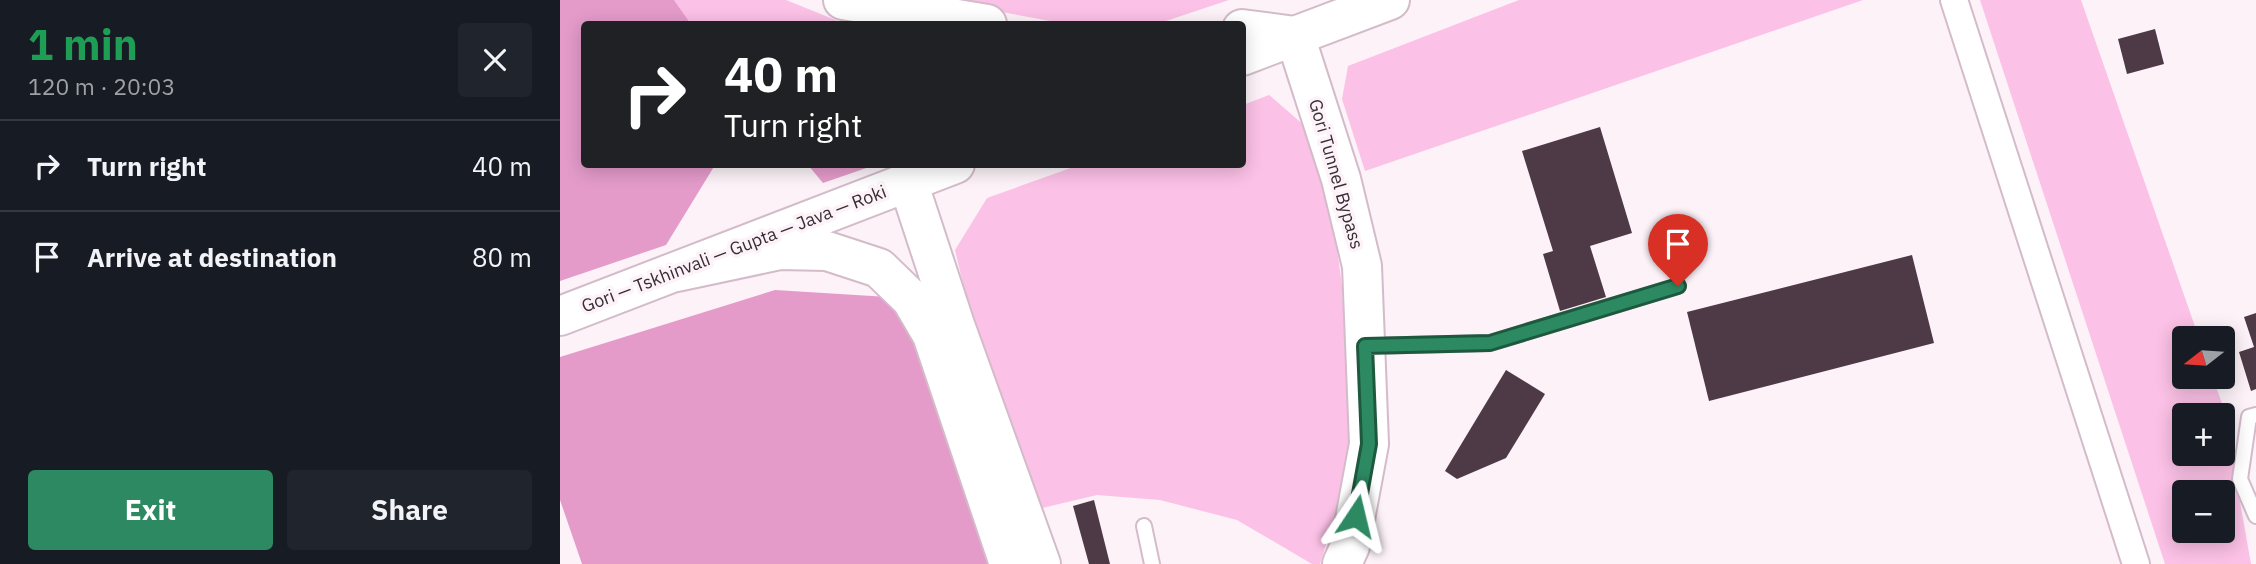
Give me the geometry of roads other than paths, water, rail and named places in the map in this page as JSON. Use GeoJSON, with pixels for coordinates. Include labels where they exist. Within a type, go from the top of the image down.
{"type":"FeatureCollection","features":[{"type":"Feature","properties":{"kind":"main road"},"geometry":{"type":"LineString","coordinates":[[843,0],[969,21]]}},
{"type":"Feature","properties":{"kind":"main road"},"geometry":{"type":"LineString","coordinates":[[1246,54],[1390,0]]}},
{"type":"Feature","properties":{"kind":"main road"},"geometry":{"type":"LineString","coordinates":[[1246,30],[1295,36]]}},
{"type":"Feature","properties":{"kind":"main road","name":"Gori Tunnel Bypass"},"geometry":{"type":"LineString","coordinates":[[1295,36],[1341,179],[1362,267],[1369,444],[1350,546],[1342,564]]}},
{"type":"Feature","properties":{"kind":"main road","name":"Gori — Tskhinvali — Gupta — Java — Roki"},"geometry":{"type":"LineString","coordinates":[[560,316],[945,168]]}},
{"type":"Feature","properties":{"kind":"main road"},"geometry":{"type":"LineString","coordinates":[[908,182],[955,325],[1041,564]]}},
{"type":"Feature","properties":{"kind":"main road"},"geometry":{"type":"LineString","coordinates":[[677,272],[780,250],[827,251],[879,268],[911,299],[932,335],[1009,564]]}},
{"type":"Feature","properties":{"kind":"street"},"geometry":{"type":"LineString","coordinates":[[1954,0],[2136,564]]}},
{"type":"Feature","properties":{"kind":"lane"},"geometry":{"type":"LineString","coordinates":[[1365,346],[1490,343],[1678,286]]}},
{"type":"Feature","properties":{"kind":"lane"},"geometry":{"type":"LineString","coordinates":[[2256,415],[2249,417],[2240,479],[2256,516]]}},
{"type":"Feature","properties":{"kind":"lane"},"geometry":{"type":"LineString","coordinates":[[1143,526],[1152,564]]}}]}
